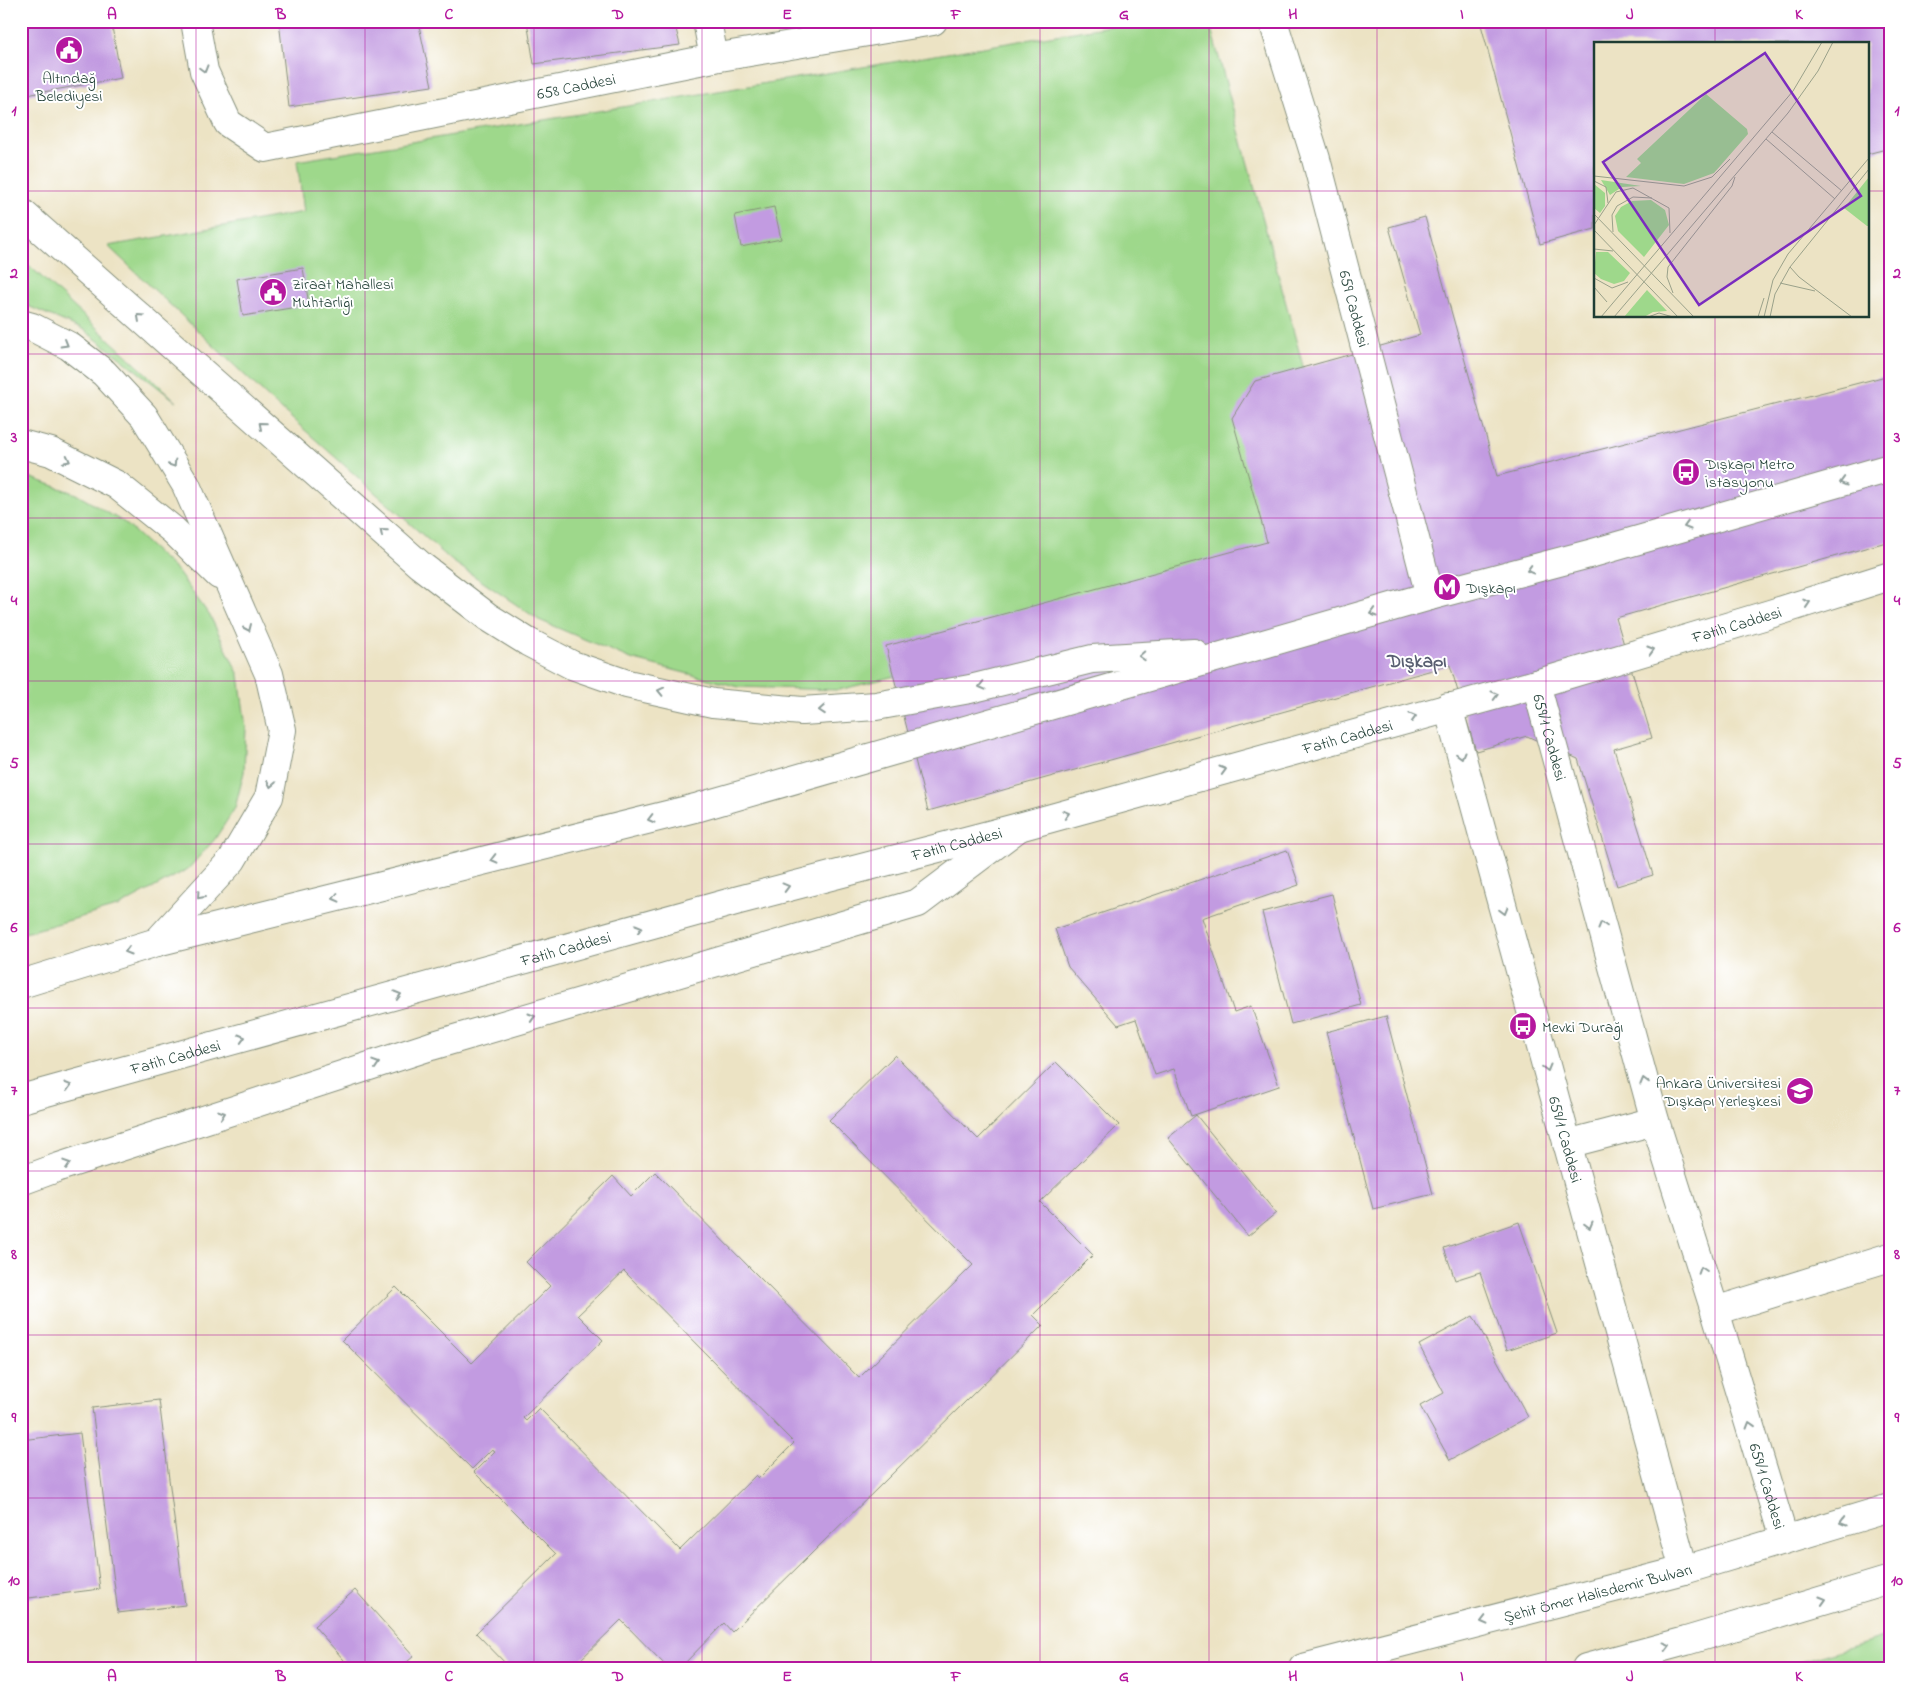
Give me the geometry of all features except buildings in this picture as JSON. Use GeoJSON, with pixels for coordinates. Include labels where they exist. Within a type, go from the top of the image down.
{"type":"FeatureCollection","features":[{"type":"Feature","properties":{"kind":"main road","name":"658 Caddesi"},"geometry":{"type":"LineString","coordinates":[[195,21],[204,71],[228,123],[265,148],[714,58],[933,21]]}},
{"type":"Feature","properties":{"kind":"main road"},"geometry":{"type":"LineString","coordinates":[[707,21],[714,58]]}},
{"type":"Feature","properties":{"kind":"main road","name":"659 Caddesi"},"geometry":{"type":"LineString","coordinates":[[1273,21],[1316,159],[1430,596]]}},
{"type":"Feature","properties":{"kind":"main road"},"geometry":{"type":"LineString","coordinates":[[21,212],[447,587],[488,618],[528,642],[572,664],[627,684],[713,703],[802,711],[895,703],[970,689],[1092,659],[1243,650]]}},
{"type":"Feature","properties":{"kind":"main road"},"geometry":{"type":"LineString","coordinates":[[21,324],[32,327],[69,346],[104,373],[144,416],[186,484],[272,684],[282,730],[269,797],[232,860],[158,942]]}},
{"type":"Feature","properties":{"kind":"main road"},"geometry":{"type":"LineString","coordinates":[[21,444],[52,452],[118,485],[173,530],[228,584]]}},
{"type":"Feature","properties":{"kind":"main road"},"geometry":{"type":"LineString","coordinates":[[21,984],[158,942],[699,808],[1430,596],[1593,553],[1890,468]]}},
{"type":"Feature","properties":{"kind":"main road","name":"Fatih Caddesi"},"geometry":{"type":"LineString","coordinates":[[21,1099],[730,902],[1019,827],[1536,684],[1890,576]]}},
{"type":"Feature","properties":{"kind":"main road","name":"659/1 Caddesi"},"geometry":{"type":"LineString","coordinates":[[1536,684],[1655,1121],[1784,1539]]}},
{"type":"Feature","properties":{"kind":"main road","name":"659/1 Caddesi"},"geometry":{"type":"LineString","coordinates":[[1448,708],[1684,1570]]}},
{"type":"Feature","properties":{"kind":"main road"},"geometry":{"type":"LineString","coordinates":[[21,1181],[431,1046],[918,903],[1019,827]]}},
{"type":"Feature","properties":{"kind":"main road"},"geometry":{"type":"LineString","coordinates":[[1568,1144],[1655,1121]]}},
{"type":"Feature","properties":{"kind":"main road"},"geometry":{"type":"LineString","coordinates":[[1715,1311],[1890,1257]]}},
{"type":"Feature","properties":{"kind":"main road","name":"Şehit Ömer Halisdemir Bulvarı"},"geometry":{"type":"LineString","coordinates":[[1303,1668],[1684,1570],[1890,1508]]}},
{"type":"Feature","properties":{"kind":"main road"},"geometry":{"type":"LineString","coordinates":[[1586,1668],[1686,1641],[1890,1580]]}},
{"type":"Feature","properties":{"kind":"green space"},"geometry":{"type":"Polygon","coordinates":[[[1140,21],[1209,21],[1345,520],[1329,568],[839,690],[739,687],[631,659],[539,620],[452,561],[271,400],[108,246],[304,212],[297,161],[1140,21]]]}},
{"type":"Feature","properties":{"kind":"green space"},"geometry":{"type":"Polygon","coordinates":[[[21,258],[177,402],[84,330],[21,303],[21,258]]]}},
{"type":"Feature","properties":{"kind":"green space"},"geometry":{"type":"Polygon","coordinates":[[[21,474],[76,494],[125,523],[177,571],[210,616],[239,675],[246,728],[244,772],[235,808],[215,839],[188,869],[120,906],[21,934],[21,474]]]}},
{"type":"Feature","properties":{"kind":"green space"},"geometry":{"type":"Polygon","coordinates":[[[1890,1635],[1890,1668],[1781,1668],[1890,1635]]]}},
{"type":"Feature","properties":{"kind":"place","name":"Altındağ Belediyesi"},"geometry":{"type":"Point","coordinates":[69,50]}},
{"type":"Feature","properties":{"kind":"place","name":"Ziraat Mahallesi Muhtarlığı"},"geometry":{"type":"Point","coordinates":[273,292]}},
{"type":"Feature","properties":{"kind":"place","name":"Dışkapı Metro İstasyonu"},"geometry":{"type":"Point","coordinates":[1686,472]}},
{"type":"Feature","properties":{"kind":"place","name":"Dışkapı"},"geometry":{"type":"Point","coordinates":[1447,587]}},
{"type":"Feature","properties":{"kind":"place","name":"Mevki Durağı"},"geometry":{"type":"Point","coordinates":[1523,1026]}},
{"type":"Feature","properties":{"kind":"place","name":"Ankara Üniversitesi Dışkapı Yerleşkesi"},"geometry":{"type":"Point","coordinates":[1800,1091]}},
{"type":"Feature","properties":{"kind":"district","name":"Dışkapı"},"geometry":{"type":"Point","coordinates":[1417,660]}}]}
